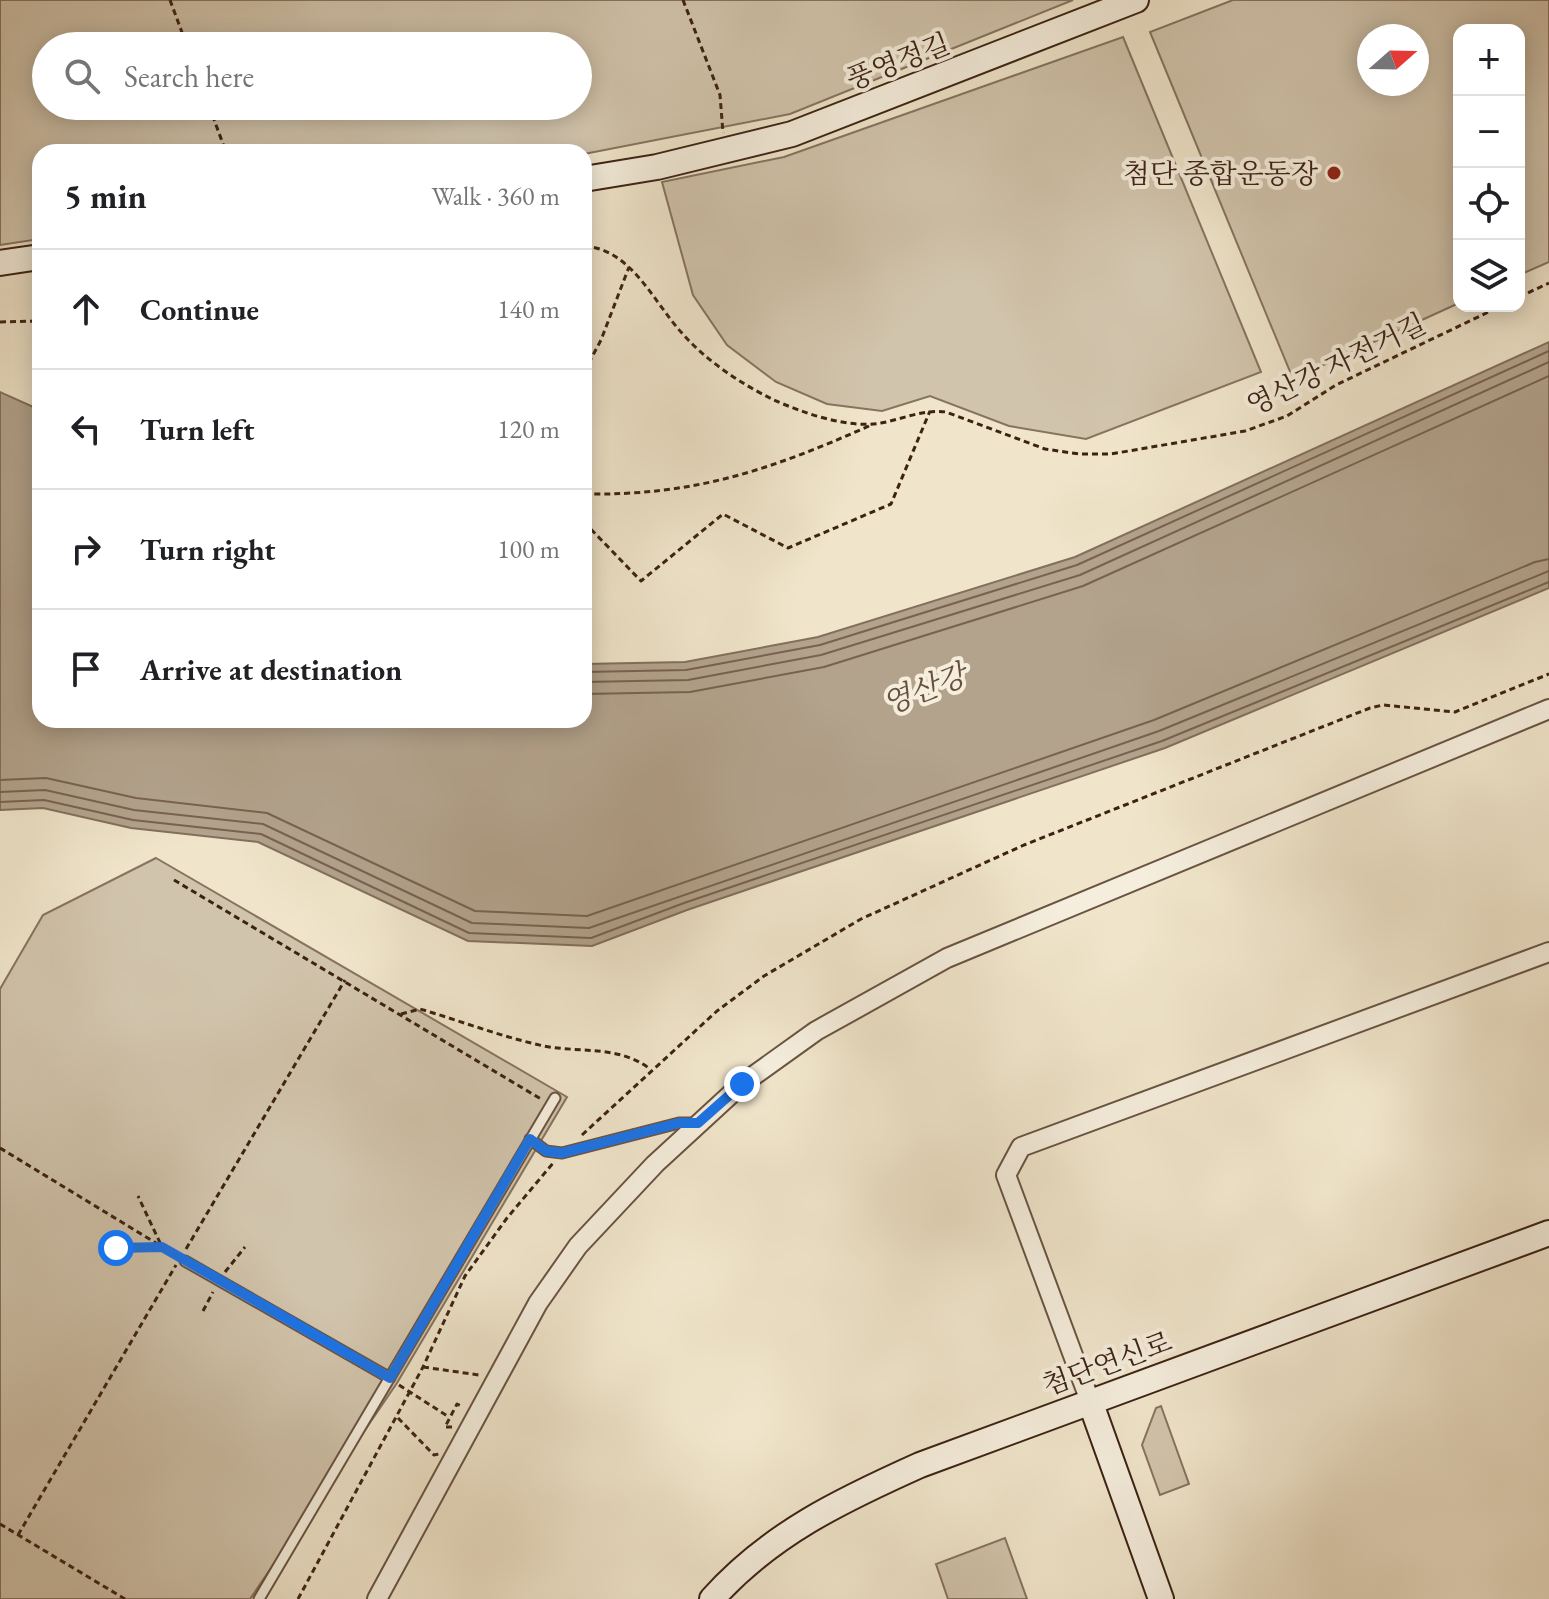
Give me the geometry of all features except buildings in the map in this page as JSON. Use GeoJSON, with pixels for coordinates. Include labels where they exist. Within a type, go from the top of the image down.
{"type":"FeatureCollection","features":[{"type":"Feature","properties":{"kind":"street","name":"풍영정길"},"geometry":{"type":"LineString","coordinates":[[592,177],[724,152],[792,134],[1136,0]]}},
{"type":"Feature","properties":{"kind":"street"},"geometry":{"type":"LineString","coordinates":[[0,263],[32,258]]}},
{"type":"Feature","properties":{"kind":"street"},"geometry":{"type":"LineString","coordinates":[[377,1599],[538,1303],[578,1246],[698,1123],[742,1084],[816,1031],[947,958],[1549,709]]}},
{"type":"Feature","properties":{"kind":"street"},"geometry":{"type":"LineString","coordinates":[[1161,1599],[1006,1175],[1021,1147],[1549,952]]}},
{"type":"Feature","properties":{"kind":"street","name":"첨단연신로"},"geometry":{"type":"LineString","coordinates":[[712,1599],[729,1580],[785,1535],[833,1503],[920,1465],[1549,1233]]}},
{"type":"Feature","properties":{"kind":"lane"},"geometry":{"type":"LineString","coordinates":[[259,1599],[553,1102]]}},
{"type":"Feature","properties":{"kind":"lane"},"geometry":{"type":"LineString","coordinates":[[530,1139],[546,1151],[562,1153],[679,1123],[698,1123]]}},
{"type":"Feature","properties":{"kind":"lane"},"geometry":{"type":"LineString","coordinates":[[185,1261],[390,1378]]}},
{"type":"Feature","properties":{"kind":"path"},"geometry":{"type":"LineString","coordinates":[[170,0],[182,32]]}},
{"type":"Feature","properties":{"kind":"path"},"geometry":{"type":"LineString","coordinates":[[683,0],[720,95],[724,152]]}},
{"type":"Feature","properties":{"kind":"path"},"geometry":{"type":"LineString","coordinates":[[214,120],[223,144]]}},
{"type":"Feature","properties":{"kind":"path","name":"영산강 자전거길"},"geometry":{"type":"LineString","coordinates":[[592,248],[604,250],[629,267],[682,333],[743,381],[774,400],[812,414],[871,425],[930,411],[946,412],[1045,449],[1079,454],[1111,454],[1245,431],[1287,416],[1336,385],[1488,312]]}},
{"type":"Feature","properties":{"kind":"path"},"geometry":{"type":"LineString","coordinates":[[592,357],[629,267]]}},
{"type":"Feature","properties":{"kind":"path"},"geometry":{"type":"LineString","coordinates":[[1525,294],[1549,283]]}},
{"type":"Feature","properties":{"kind":"path"},"geometry":{"type":"LineString","coordinates":[[0,322],[32,321]]}},
{"type":"Feature","properties":{"kind":"path"},"geometry":{"type":"LineString","coordinates":[[592,530],[641,581],[723,514],[788,548],[891,504],[930,411]]}},
{"type":"Feature","properties":{"kind":"path"},"geometry":{"type":"LineString","coordinates":[[592,494],[670,490],[732,479],[799,457],[871,425]]}},
{"type":"Feature","properties":{"kind":"path"},"geometry":{"type":"LineString","coordinates":[[174,880],[553,1102]]}},
{"type":"Feature","properties":{"kind":"path"},"geometry":{"type":"LineString","coordinates":[[401,1014],[420,1009],[548,1047],[605,1052],[637,1059],[650,1069]]}},
{"type":"Feature","properties":{"kind":"path"},"geometry":{"type":"LineString","coordinates":[[0,1148],[185,1261]]}},
{"type":"Feature","properties":{"kind":"path"},"geometry":{"type":"LineString","coordinates":[[138,1196],[162,1247]]}},
{"type":"Feature","properties":{"kind":"path"},"geometry":{"type":"LineString","coordinates":[[116,1248],[162,1247]]}},
{"type":"Feature","properties":{"kind":"path"},"geometry":{"type":"LineString","coordinates":[[423,1367],[498,1378]]}},
{"type":"Feature","properties":{"kind":"path"},"geometry":{"type":"LineString","coordinates":[[409,1393],[449,1417]]}},
{"type":"Feature","properties":{"kind":"path"},"geometry":{"type":"LineString","coordinates":[[396,1417],[434,1455]]}},
{"type":"Feature","properties":{"kind":"path"},"geometry":{"type":"LineString","coordinates":[[0,1524],[125,1599]]}},
{"type":"Feature","properties":{"kind":"shaded area"},"geometry":{"type":"Polygon","coordinates":[[[0,0],[1073,0],[790,114],[592,152],[592,144],[32,144],[32,240],[0,245],[0,0]]]}},
{"type":"Feature","properties":{"kind":"shaded area","name":"첨단 종합운동장"},"geometry":{"type":"Polygon","coordinates":[[[1233,0],[1549,0],[1549,262],[1525,272],[1525,24],[1453,24],[1453,306],[1293,379],[1150,32],[1233,0]]]}},
{"type":"Feature","properties":{"kind":"shaded area"},"geometry":{"type":"Polygon","coordinates":[[[1123,37],[1261,372],[1086,439],[1009,426],[930,396],[882,411],[827,404],[776,382],[727,345],[693,295],[662,182],[784,157],[1123,37]]]}},
{"type":"Feature","properties":{"kind":"shaded area"},"geometry":{"type":"Polygon","coordinates":[[[156,858],[567,1097],[397,1383],[250,1599],[0,1599],[0,989],[43,915],[156,858]]]}},
{"type":"Feature","properties":{"kind":"shaded area"},"geometry":{"type":"Polygon","coordinates":[[[1161,1406],[1189,1484],[1160,1495],[1142,1445],[1156,1408],[1161,1406]]]}},
{"type":"Feature","properties":{"kind":"shaded area"},"geometry":{"type":"Polygon","coordinates":[[[1005,1538],[1027,1599],[948,1599],[936,1564],[1005,1538]]]}},
{"type":"Feature","properties":{"kind":"water","name":"영산강"},"geometry":{"type":"Polygon","coordinates":[[[1549,342],[1549,588],[1165,748],[687,910],[592,946],[468,941],[258,842],[131,828],[43,808],[0,810],[0,392],[32,406],[32,728],[592,728],[592,664],[685,662],[818,637],[1075,557],[1549,342]]]}},
{"type":"Feature","properties":{"kind":"place","name":"첨단 종합운동장"},"geometry":{"type":"Point","coordinates":[1334,173]}},
{"type":"Feature","properties":{"kind":"route"},"geometry":{"type":"LineString","coordinates":[[116,1248],[162,1247],[390,1378],[530,1139],[546,1151],[562,1153],[679,1123],[698,1123],[742,1084]]}}]}
